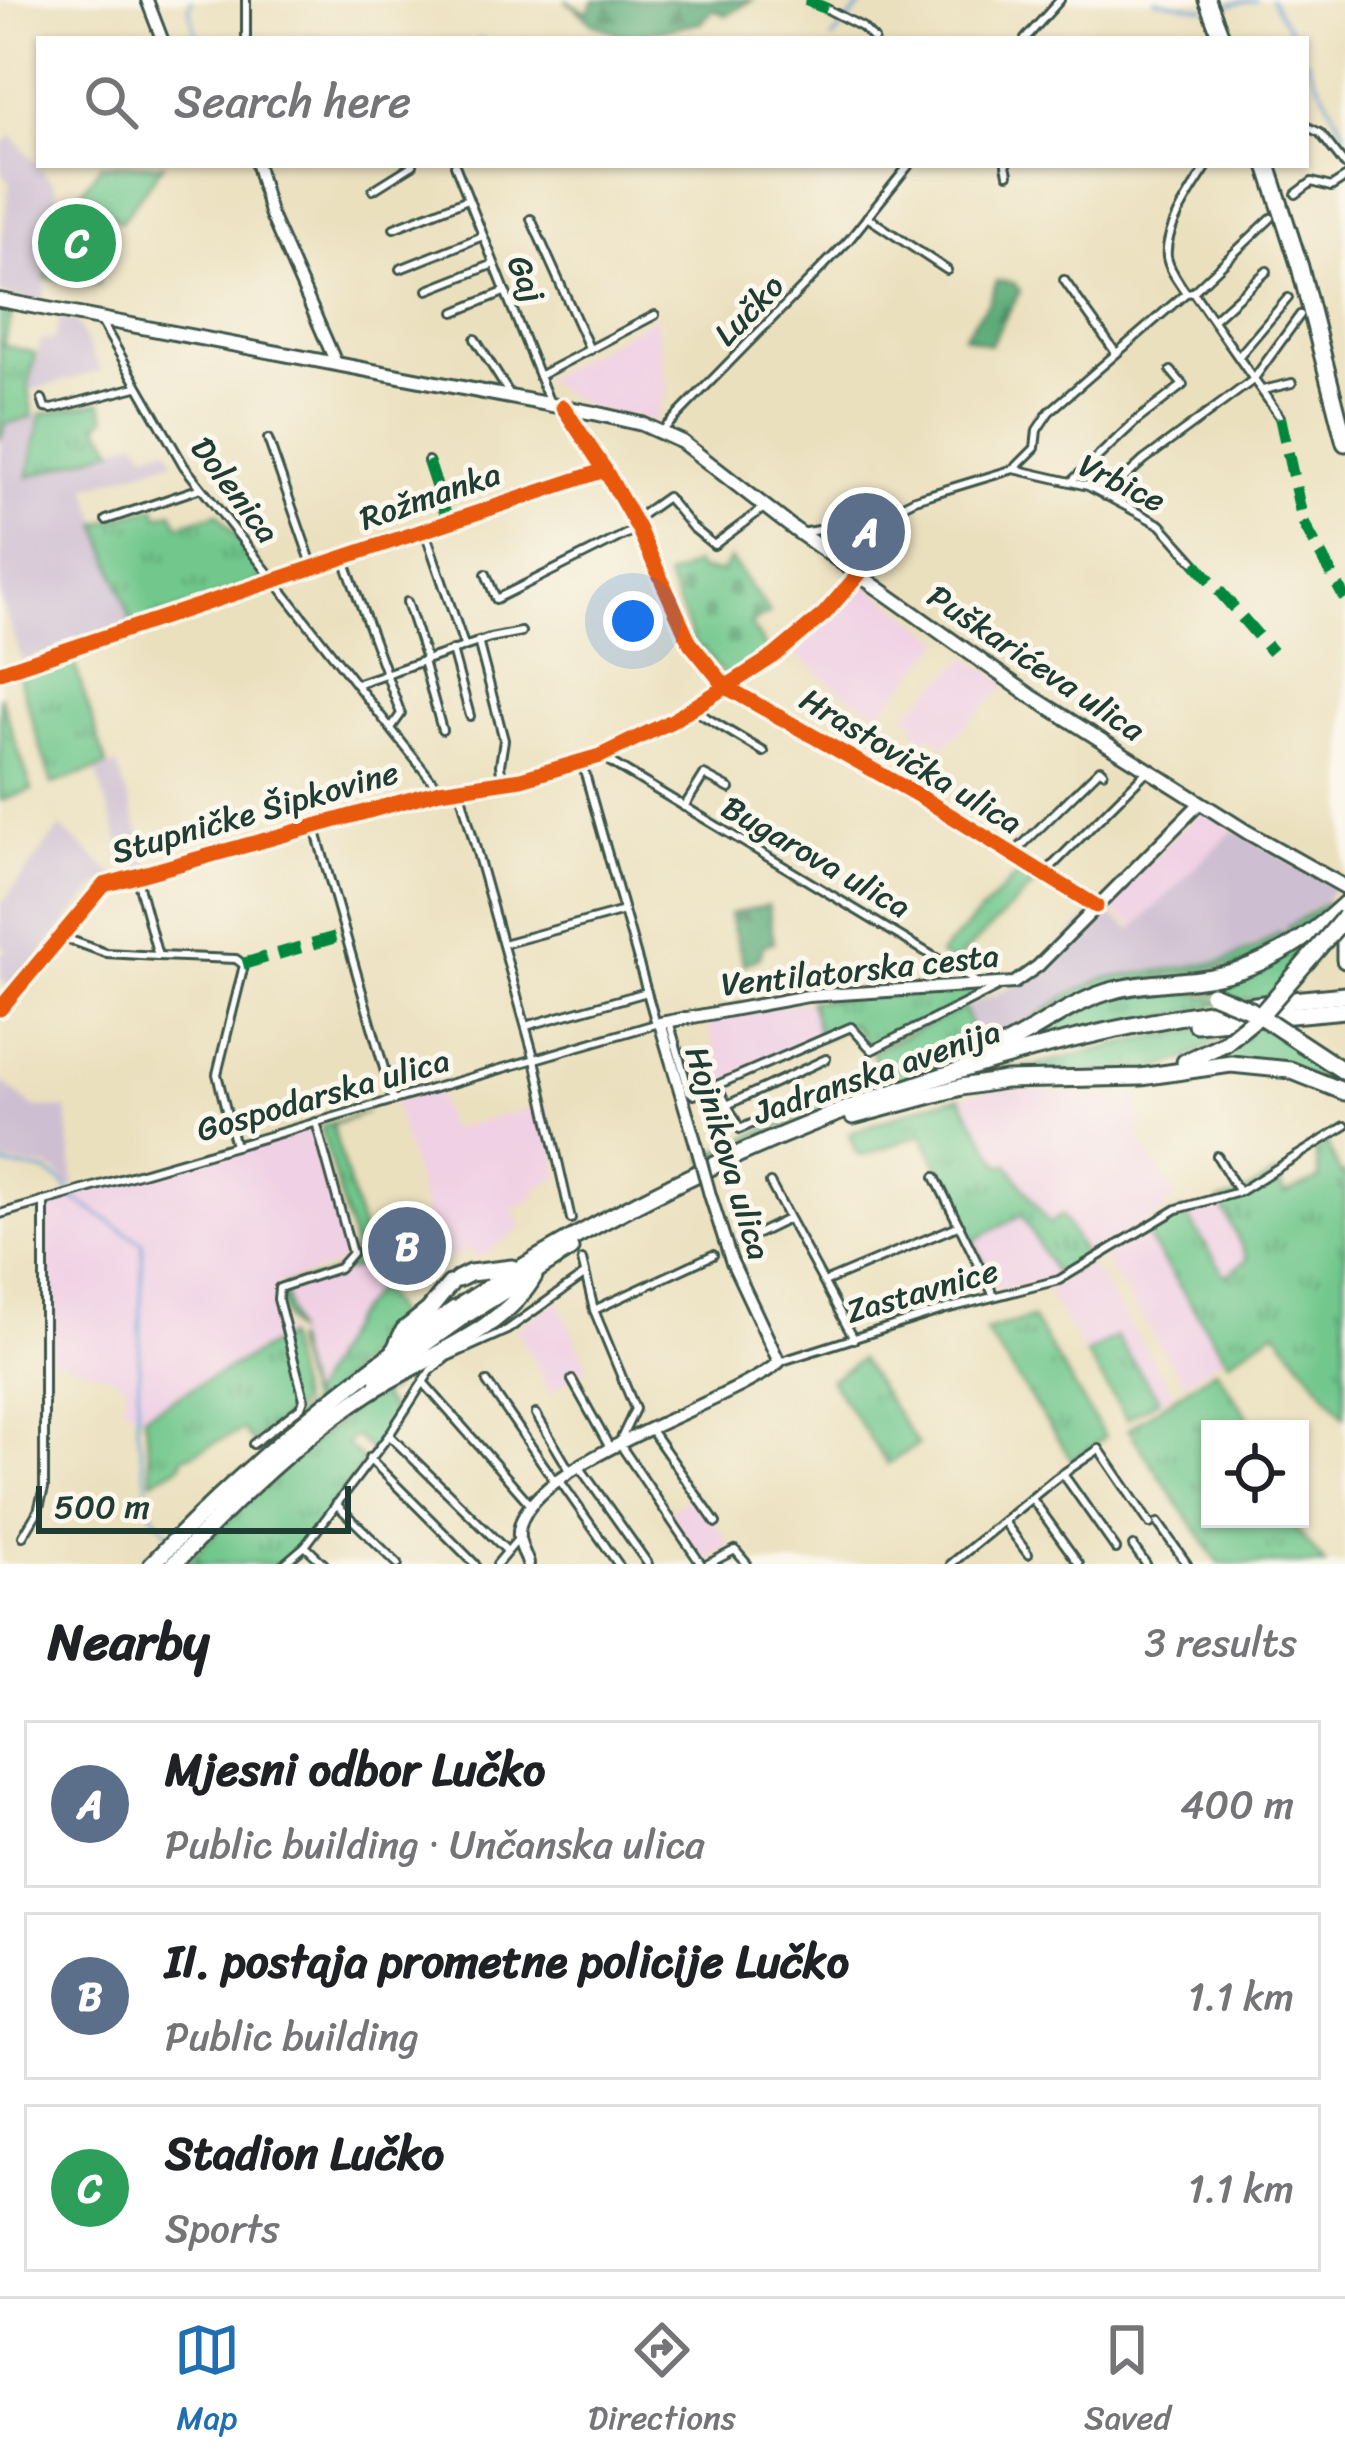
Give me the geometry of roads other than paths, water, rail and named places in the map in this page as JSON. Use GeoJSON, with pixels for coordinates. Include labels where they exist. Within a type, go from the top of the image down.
{"type":"FeatureCollection","features":[{"type":"Feature","properties":{"kind":"highway"},"geometry":{"type":"LineString","coordinates":[[1214,8],[1225,36]]}},
{"type":"Feature","properties":{"kind":"highway"},"geometry":{"type":"LineString","coordinates":[[1273,168],[1345,407]]}},
{"type":"Feature","properties":{"kind":"highway"},"geometry":{"type":"LineString","coordinates":[[1273,168],[1345,442]]}},
{"type":"Feature","properties":{"kind":"highway"},"geometry":{"type":"LineString","coordinates":[[802,1125],[834,1107],[996,1050],[1064,1011],[1124,988],[1203,979],[1245,968],[1296,944],[1345,904]]}},
{"type":"Feature","properties":{"kind":"highway"},"geometry":{"type":"LineString","coordinates":[[1130,1077],[1193,1060],[1225,1043],[1263,1012],[1345,917]]}},
{"type":"Feature","properties":{"kind":"highway"},"geometry":{"type":"LineString","coordinates":[[1345,934],[1345,960]]}},
{"type":"Feature","properties":{"kind":"highway"},"geometry":{"type":"LineString","coordinates":[[1124,988],[1172,987],[1238,1003],[1345,1072]]}},
{"type":"Feature","properties":{"kind":"highway","name":"Jadranska avenija"},"geometry":{"type":"LineString","coordinates":[[462,1311],[663,1189],[802,1125],[992,1061],[1345,993]]}},
{"type":"Feature","properties":{"kind":"highway"},"geometry":{"type":"LineString","coordinates":[[1194,1020],[1345,1007]]}},
{"type":"Feature","properties":{"kind":"highway","name":"Jadranska avenija"},"geometry":{"type":"LineString","coordinates":[[529,1269],[703,1179],[853,1116],[1033,1059],[1194,1020]]}},
{"type":"Feature","properties":{"kind":"highway"},"geometry":{"type":"LineString","coordinates":[[853,1116],[1005,1080],[1130,1077],[1247,1064],[1304,1074],[1345,1092]]}},
{"type":"Feature","properties":{"kind":"highway"},"geometry":{"type":"LineString","coordinates":[[152,1564],[180,1549],[371,1390],[502,1314],[526,1290],[529,1269],[470,1274],[454,1282],[404,1330],[394,1352]]}},
{"type":"Feature","properties":{"kind":"highway"},"geometry":{"type":"LineString","coordinates":[[180,1549],[284,1440],[394,1352],[462,1311]]}},
{"type":"Feature","properties":{"kind":"highway"},"geometry":{"type":"LineString","coordinates":[[164,1564],[336,1408],[462,1311]]}},
{"type":"Feature","properties":{"kind":"highway"},"geometry":{"type":"LineString","coordinates":[[251,1447],[264,1450],[284,1440]]}},
{"type":"Feature","properties":{"kind":"highway"},"geometry":{"type":"LineString","coordinates":[[180,1512],[180,1549]]}},
{"type":"Feature","properties":{"kind":"main road"},"geometry":{"type":"LineString","coordinates":[[147,0],[161,36]]}},
{"type":"Feature","properties":{"kind":"main road"},"geometry":{"type":"LineString","coordinates":[[258,168],[270,213],[336,363]]}},
{"type":"Feature","properties":{"kind":"main road","name":"Puškarićeva ulica"},"geometry":{"type":"LineString","coordinates":[[1,300],[294,361],[336,363],[556,406],[662,431],[794,529],[822,539],[859,574],[1004,678],[1199,803],[1345,887]]}},
{"type":"Feature","properties":{"kind":"main road","name":"Ventilatorska cesta"},"geometry":{"type":"LineString","coordinates":[[662,1023],[808,996],[999,986],[1025,977],[1199,803]]}},
{"type":"Feature","properties":{"kind":"main road","name":"Hojnikova ulica"},"geometry":{"type":"LineString","coordinates":[[662,1023],[730,1260],[779,1362]]}},
{"type":"Feature","properties":{"kind":"main road","name":"Zastavnice"},"geometry":{"type":"LineString","coordinates":[[556,1479],[779,1362]]}},
{"type":"Feature","properties":{"kind":"main road"},"geometry":{"type":"LineString","coordinates":[[528,1564],[519,1538],[532,1507],[556,1479]]}},
{"type":"Feature","properties":{"kind":"street"},"geometry":{"type":"LineString","coordinates":[[246,0],[246,36]]}},
{"type":"Feature","properties":{"kind":"street"},"geometry":{"type":"LineString","coordinates":[[1028,36],[1060,0]]}},
{"type":"Feature","properties":{"kind":"street"},"geometry":{"type":"LineString","coordinates":[[827,9],[870,36]]}},
{"type":"Feature","properties":{"kind":"street"},"geometry":{"type":"LineString","coordinates":[[1309,128],[1320,133],[1345,165]]}},
{"type":"Feature","properties":{"kind":"street"},"geometry":{"type":"LineString","coordinates":[[373,190],[408,168]]}},
{"type":"Feature","properties":{"kind":"street","name":"Gaj"},"geometry":{"type":"LineString","coordinates":[[456,168],[539,376],[556,406]]}},
{"type":"Feature","properties":{"kind":"street","name":"Lučko"},"geometry":{"type":"LineString","coordinates":[[662,431],[766,328],[906,168]]}},
{"type":"Feature","properties":{"kind":"street"},"geometry":{"type":"LineString","coordinates":[[1206,168],[1169,238],[1166,254],[1280,417]]}},
{"type":"Feature","properties":{"kind":"street"},"geometry":{"type":"LineString","coordinates":[[1295,194],[1312,182],[1331,187],[1345,178]]}},
{"type":"Feature","properties":{"kind":"street"},"geometry":{"type":"LineString","coordinates":[[394,229],[468,199]]}},
{"type":"Feature","properties":{"kind":"street"},"geometry":{"type":"LineString","coordinates":[[867,217],[947,270]]}},
{"type":"Feature","properties":{"kind":"street"},"geometry":{"type":"LineString","coordinates":[[822,539],[869,523],[915,499],[1014,469],[1035,448],[1037,430],[1049,412],[1271,218]]}},
{"type":"Feature","properties":{"kind":"street","name":"Gaj"},"geometry":{"type":"LineString","coordinates":[[531,219],[590,350]]}},
{"type":"Feature","properties":{"kind":"street"},"geometry":{"type":"LineString","coordinates":[[400,269],[483,236]]}},
{"type":"Feature","properties":{"kind":"street"},"geometry":{"type":"LineString","coordinates":[[428,290],[494,264]]}},
{"type":"Feature","properties":{"kind":"street"},"geometry":{"type":"LineString","coordinates":[[1214,319],[1267,272]]}},
{"type":"Feature","properties":{"kind":"street"},"geometry":{"type":"LineString","coordinates":[[1064,280],[1116,353]]}},
{"type":"Feature","properties":{"kind":"street"},"geometry":{"type":"LineString","coordinates":[[455,312],[504,292]]}},
{"type":"Feature","properties":{"kind":"street"},"geometry":{"type":"LineString","coordinates":[[1239,356],[1288,298]]}},
{"type":"Feature","properties":{"kind":"street"},"geometry":{"type":"LineString","coordinates":[[539,376],[655,315]]}},
{"type":"Feature","properties":{"kind":"street"},"geometry":{"type":"LineString","coordinates":[[1105,496],[1144,460],[1253,380],[1300,315]]}},
{"type":"Feature","properties":{"kind":"street","name":"Dolenica"},"geometry":{"type":"LineString","coordinates":[[99,318],[172,448],[440,791]]}},
{"type":"Feature","properties":{"kind":"street"},"geometry":{"type":"LineString","coordinates":[[476,339],[509,397]]}},
{"type":"Feature","properties":{"kind":"street"},"geometry":{"type":"LineString","coordinates":[[1073,480],[1183,385],[1172,371]]}},
{"type":"Feature","properties":{"kind":"street"},"geometry":{"type":"LineString","coordinates":[[1263,391],[1292,382]]}},
{"type":"Feature","properties":{"kind":"street"},"geometry":{"type":"LineString","coordinates":[[42,399],[45,408],[52,409],[136,387]]}},
{"type":"Feature","properties":{"kind":"street","name":"Hrastovička ulica"},"geometry":{"type":"LineString","coordinates":[[556,406],[605,470],[636,524],[690,643],[726,687],[921,797],[1096,906]]}},
{"type":"Feature","properties":{"kind":"street"},"geometry":{"type":"LineString","coordinates":[[268,439],[313,567]]}},
{"type":"Feature","properties":{"kind":"street"},"geometry":{"type":"LineString","coordinates":[[428,461],[448,521]]}},
{"type":"Feature","properties":{"kind":"street","name":"Vrbice"},"geometry":{"type":"LineString","coordinates":[[1014,469],[1073,480],[1105,496],[1161,525],[1196,563]]}},
{"type":"Feature","properties":{"kind":"street","name":"Rožmanka"},"geometry":{"type":"LineString","coordinates":[[0,672],[605,470]]}},
{"type":"Feature","properties":{"kind":"street"},"geometry":{"type":"LineString","coordinates":[[106,520],[201,488]]}},
{"type":"Feature","properties":{"kind":"street"},"geometry":{"type":"LineString","coordinates":[[486,574],[496,599],[636,524],[667,497],[714,545],[765,507]]}},
{"type":"Feature","properties":{"kind":"street","name":"Rožmanka"},"geometry":{"type":"LineString","coordinates":[[424,530],[464,646]]}},
{"type":"Feature","properties":{"kind":"street","name":"Rožmanka"},"geometry":{"type":"LineString","coordinates":[[343,557],[401,715],[391,728]]}},
{"type":"Feature","properties":{"kind":"street","name":"Stupničke Šipkovine"},"geometry":{"type":"LineString","coordinates":[[0,1009],[100,887],[440,791],[502,782],[600,756],[726,687],[808,629],[859,574]]}},
{"type":"Feature","properties":{"kind":"street"},"geometry":{"type":"LineString","coordinates":[[407,602],[442,730]]}},
{"type":"Feature","properties":{"kind":"street"},"geometry":{"type":"LineString","coordinates":[[356,684],[478,641],[521,632]]}},
{"type":"Feature","properties":{"kind":"street"},"geometry":{"type":"LineString","coordinates":[[478,641],[504,740],[502,782]]}},
{"type":"Feature","properties":{"kind":"street"},"geometry":{"type":"LineString","coordinates":[[452,650],[470,716]]}},
{"type":"Feature","properties":{"kind":"street"},"geometry":{"type":"LineString","coordinates":[[692,709],[764,752]]}},
{"type":"Feature","properties":{"kind":"street","name":"Bugarova ulica"},"geometry":{"type":"LineString","coordinates":[[600,756],[984,987]]}},
{"type":"Feature","properties":{"kind":"street","name":"Hojnikova ulica"},"geometry":{"type":"LineString","coordinates":[[581,763],[646,992],[662,1023]]}},
{"type":"Feature","properties":{"kind":"street"},"geometry":{"type":"LineString","coordinates":[[1011,856],[1100,769],[1103,772]]}},
{"type":"Feature","properties":{"kind":"street"},"geometry":{"type":"LineString","coordinates":[[1044,874],[1148,770]]}},
{"type":"Feature","properties":{"kind":"street","name":"Bugarova ulica"},"geometry":{"type":"LineString","coordinates":[[684,807],[704,775],[730,789]]}},
{"type":"Feature","properties":{"kind":"street"},"geometry":{"type":"LineString","coordinates":[[459,788],[535,1059],[571,1219]]}},
{"type":"Feature","properties":{"kind":"street"},"geometry":{"type":"LineString","coordinates":[[315,828],[393,1100]]}},
{"type":"Feature","properties":{"kind":"street","name":"Stupničke Šipkovine"},"geometry":{"type":"LineString","coordinates":[[136,875],[158,956]]}},
{"type":"Feature","properties":{"kind":"street"},"geometry":{"type":"LineString","coordinates":[[503,944],[623,911]]}},
{"type":"Feature","properties":{"kind":"street"},"geometry":{"type":"LineString","coordinates":[[59,936],[101,952],[236,959],[243,964],[217,1074],[235,1146]]}},
{"type":"Feature","properties":{"kind":"street"},"geometry":{"type":"LineString","coordinates":[[662,1023],[691,1094],[851,1027],[872,1050],[999,986]]}},
{"type":"Feature","properties":{"kind":"street"},"geometry":{"type":"LineString","coordinates":[[526,1026],[646,992]]}},
{"type":"Feature","properties":{"kind":"street","name":"Gospodarska ulica"},"geometry":{"type":"LineString","coordinates":[[0,1214],[662,1023]]}},
{"type":"Feature","properties":{"kind":"street"},"geometry":{"type":"LineString","coordinates":[[727,1105],[826,1059]]}},
{"type":"Feature","properties":{"kind":"street"},"geometry":{"type":"LineString","coordinates":[[717,1086],[740,1130],[874,1069]]}},
{"type":"Feature","properties":{"kind":"street"},"geometry":{"type":"LineString","coordinates":[[251,1447],[301,1407],[304,1399],[278,1291],[285,1283],[344,1266],[352,1253],[316,1122]]}},
{"type":"Feature","properties":{"kind":"street","name":"Zastavnice"},"geometry":{"type":"LineString","coordinates":[[779,1362],[1059,1280],[1177,1209],[1239,1192],[1345,1126]]}},
{"type":"Feature","properties":{"kind":"street"},"geometry":{"type":"LineString","coordinates":[[1217,1156],[1239,1192]]}},
{"type":"Feature","properties":{"kind":"street"},"geometry":{"type":"LineString","coordinates":[[935,1177],[994,1296]]}},
{"type":"Feature","properties":{"kind":"street"},"geometry":{"type":"LineString","coordinates":[[770,1183],[854,1339]]}},
{"type":"Feature","properties":{"kind":"street"},"geometry":{"type":"LineString","coordinates":[[23,1536],[43,1495],[44,1201]]}},
{"type":"Feature","properties":{"kind":"street"},"geometry":{"type":"LineString","coordinates":[[741,1242],[788,1219]]}},
{"type":"Feature","properties":{"kind":"street"},"geometry":{"type":"LineString","coordinates":[[824,1282],[960,1225]]}},
{"type":"Feature","properties":{"kind":"street"},"geometry":{"type":"LineString","coordinates":[[594,1310],[713,1255]]}},
{"type":"Feature","properties":{"kind":"street"},"geometry":{"type":"LineString","coordinates":[[582,1260],[594,1310],[635,1409],[614,1446]]}},
{"type":"Feature","properties":{"kind":"street"},"geometry":{"type":"LineString","coordinates":[[284,1564],[304,1546],[439,1362],[507,1330],[584,1275]]}},
{"type":"Feature","properties":{"kind":"street"},"geometry":{"type":"LineString","coordinates":[[572,1380],[614,1446],[705,1564],[735,1550],[747,1564]]}},
{"type":"Feature","properties":{"kind":"street"},"geometry":{"type":"LineString","coordinates":[[424,1382],[532,1507]]}},
{"type":"Feature","properties":{"kind":"street"},"geometry":{"type":"LineString","coordinates":[[487,1382],[618,1564]]}},
{"type":"Feature","properties":{"kind":"street"},"geometry":{"type":"LineString","coordinates":[[536,1414],[648,1564]]}},
{"type":"Feature","properties":{"kind":"street"},"geometry":{"type":"LineString","coordinates":[[651,1430],[716,1523]]}},
{"type":"Feature","properties":{"kind":"street"},"geometry":{"type":"LineString","coordinates":[[388,1435],[507,1551]]}},
{"type":"Feature","properties":{"kind":"street"},"geometry":{"type":"LineString","coordinates":[[951,1564],[1100,1449],[1187,1564]]}},
{"type":"Feature","properties":{"kind":"street"},"geometry":{"type":"LineString","coordinates":[[369,1458],[476,1564]]}},
{"type":"Feature","properties":{"kind":"street"},"geometry":{"type":"LineString","coordinates":[[1063,1474],[1116,1550]]}},
{"type":"Feature","properties":{"kind":"street"},"geometry":{"type":"LineString","coordinates":[[1033,1500],[1078,1564]]}},
{"type":"Feature","properties":{"kind":"street"},"geometry":{"type":"LineString","coordinates":[[336,1504],[398,1564]]}},
{"type":"Feature","properties":{"kind":"street"},"geometry":{"type":"LineString","coordinates":[[1005,1521],[1028,1554]]}},
{"type":"Feature","properties":{"kind":"street"},"geometry":{"type":"LineString","coordinates":[[497,1564],[519,1538]]}},
{"type":"Feature","properties":{"kind":"street"},"geometry":{"type":"LineString","coordinates":[[304,1546],[324,1564]]}},
{"type":"Feature","properties":{"kind":"street"},"geometry":{"type":"LineString","coordinates":[[1133,1546],[1146,1564]]}},
{"type":"Feature","properties":{"kind":"waterway"},"geometry":{"type":"LineString","coordinates":[[191,0],[197,36]]}},
{"type":"Feature","properties":{"kind":"waterway"},"geometry":{"type":"LineString","coordinates":[[835,36],[866,0]]}},
{"type":"Feature","properties":{"kind":"waterway"},"geometry":{"type":"LineString","coordinates":[[1155,0],[1206,9]]}},
{"type":"Feature","properties":{"kind":"waterway"},"geometry":{"type":"LineString","coordinates":[[1216,7],[1256,0]]}},
{"type":"Feature","properties":{"kind":"waterway"},"geometry":{"type":"LineString","coordinates":[[1271,0],[1293,36]]}},
{"type":"Feature","properties":{"kind":"waterway"},"geometry":{"type":"LineString","coordinates":[[1309,65],[1345,133]]}},
{"type":"Feature","properties":{"kind":"waterway"},"geometry":{"type":"LineString","coordinates":[[0,1165],[46,1172],[63,1183],[73,1198],[143,1243],[137,1428],[152,1513],[172,1538]]}},
{"type":"Feature","properties":{"kind":"place","name":"Stadion Lučko"},"geometry":{"type":"Point","coordinates":[77,243]}},
{"type":"Feature","properties":{"kind":"place","name":"Mjesni odbor Lučko"},"geometry":{"type":"Point","coordinates":[866,532]}},
{"type":"Feature","properties":{"kind":"place","name":"II. postaja prometne policije Lučko"},"geometry":{"type":"Point","coordinates":[407,1246]}}]}
